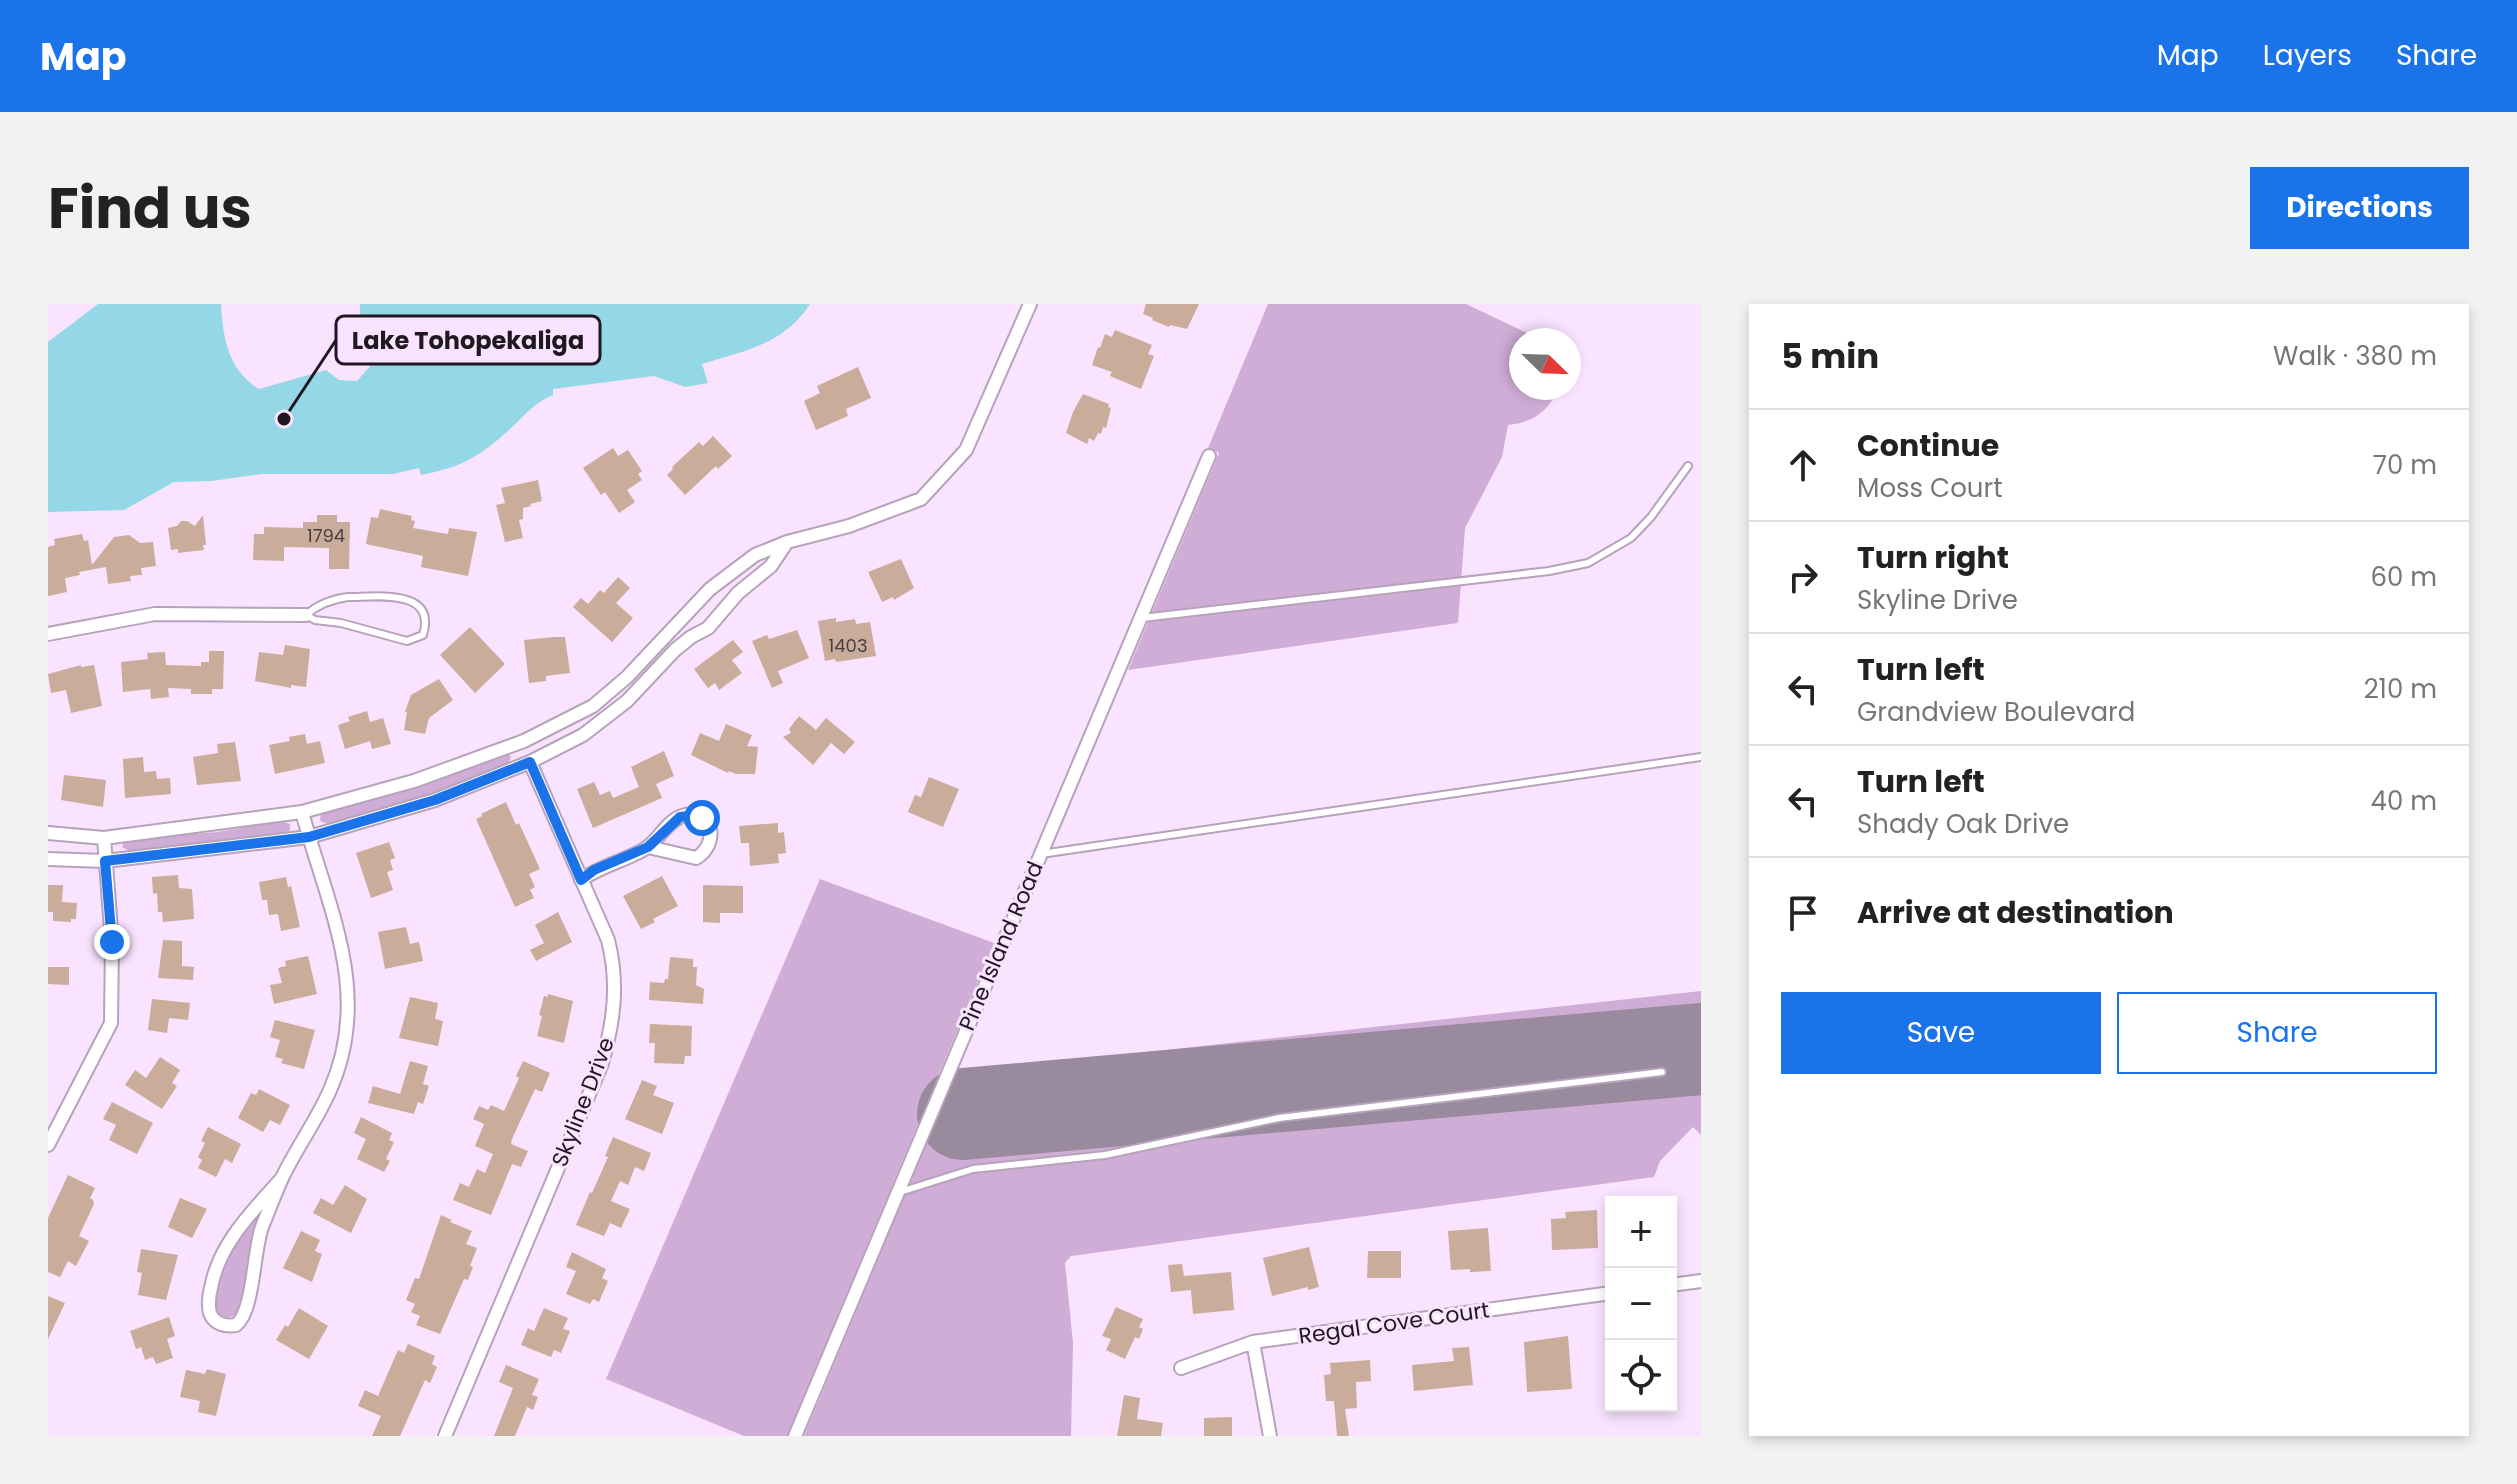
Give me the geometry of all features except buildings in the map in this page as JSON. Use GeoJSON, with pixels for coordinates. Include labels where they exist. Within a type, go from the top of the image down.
{"type":"FeatureCollection","features":[{"type":"Feature","properties":{"kind":"street"},"geometry":{"type":"LineString","coordinates":[[48,833],[104,838],[302,812],[414,781],[524,741],[593,706],[627,677],[710,589],[755,555],[787,542],[849,526],[921,499],[966,450],[1030,304]]}},
{"type":"Feature","properties":{"kind":"street","name":"Pine Island Road"},"geometry":{"type":"LineString","coordinates":[[795,1436],[1209,456]]}},
{"type":"Feature","properties":{"kind":"street"},"geometry":{"type":"LineString","coordinates":[[48,859],[105,861],[309,837],[435,800],[530,762],[583,735],[627,701],[675,650],[708,628],[738,593],[771,566],[787,542]]}},
{"type":"Feature","properties":{"kind":"street"},"geometry":{"type":"LineString","coordinates":[[48,634],[155,614],[306,615]]}},
{"type":"Feature","properties":{"kind":"street","name":"Skyline Drive"},"geometry":{"type":"LineString","coordinates":[[445,1436],[601,1066],[613,1017],[615,985],[608,940],[530,762]]}},
{"type":"Feature","properties":{"kind":"street"},"geometry":{"type":"LineString","coordinates":[[282,1178],[232,1235],[221,1254],[209,1297],[210,1312],[215,1321],[223,1325],[236,1325],[245,1315],[259,1236],[282,1178],[330,1092],[344,1052],[350,1009],[346,963],[302,812]]}},
{"type":"Feature","properties":{"kind":"street"},"geometry":{"type":"LineString","coordinates":[[581,880],[594,870],[648,847],[680,817],[696,815],[709,827],[711,838],[708,848],[696,858],[648,847]]}},
{"type":"Feature","properties":{"kind":"street"},"geometry":{"type":"LineString","coordinates":[[48,1145],[111,1023],[112,942],[104,838]]}},
{"type":"Feature","properties":{"kind":"street"},"geometry":{"type":"LineString","coordinates":[[1677,1284],[1701,1281]]}},
{"type":"Feature","properties":{"kind":"street","name":"Regal Cove Court"},"geometry":{"type":"LineString","coordinates":[[1181,1368],[1253,1342],[1605,1294]]}},
{"type":"Feature","properties":{"kind":"street"},"geometry":{"type":"LineString","coordinates":[[1253,1342],[1270,1436]]}},
{"type":"Feature","properties":{"kind":"lane"},"geometry":{"type":"LineString","coordinates":[[1142,618],[1549,571],[1588,563],[1631,538],[1651,517],[1688,466]]}},
{"type":"Feature","properties":{"kind":"lane"},"geometry":{"type":"LineString","coordinates":[[403,598],[419,606],[425,627],[423,635],[407,641],[341,623],[315,620],[306,615],[312,609],[336,599],[403,598]]}},
{"type":"Feature","properties":{"kind":"lane"},"geometry":{"type":"LineString","coordinates":[[1041,854],[1701,757]]}},
{"type":"Feature","properties":{"kind":"lane"},"geometry":{"type":"LineString","coordinates":[[897,1193],[973,1169],[1105,1155],[1279,1118],[1662,1072]]}},
{"type":"Feature","properties":{"kind":"shaded area"},"geometry":{"type":"Polygon","coordinates":[[[1268,304],[1466,304],[1517,328],[1509,328],[1509,400],[1552,400],[1533,418],[1508,425],[1502,457],[1465,528],[1458,623],[1128,670],[1219,453],[1208,448],[1268,304]]]}},
{"type":"Feature","properties":{"kind":"shaded area"},"geometry":{"type":"Polygon","coordinates":[[[505,753],[511,756],[509,764],[419,799],[328,824],[320,821],[321,813],[325,810],[423,785],[505,753]]]}},
{"type":"Feature","properties":{"kind":"shaded area"},"geometry":{"type":"Polygon","coordinates":[[[282,821],[290,824],[290,830],[286,833],[184,849],[129,851],[122,847],[125,840],[217,832],[282,821]]]}},
{"type":"Feature","properties":{"kind":"shaded area"},"geometry":{"type":"Polygon","coordinates":[[[820,879],[994,943],[787,1436],[744,1436],[606,1379],[820,879]]]}},
{"type":"Feature","properties":{"kind":"shaded area"},"geometry":{"type":"Polygon","coordinates":[[[1701,991],[1701,1135],[1693,1127],[1660,1161],[1654,1177],[1071,1256],[1065,1263],[1073,1343],[1071,1436],[804,1436],[956,1073],[1701,991]]]}},
{"type":"Feature","properties":{"kind":"shaded area"},"geometry":{"type":"Polygon","coordinates":[[[262,1210],[253,1241],[245,1302],[238,1313],[223,1317],[218,1314],[213,1302],[217,1278],[237,1239],[262,1210]]]}},
{"type":"Feature","properties":{"kind":"water"},"geometry":{"type":"Polygon","coordinates":[[[98,304],[221,304],[229,352],[240,372],[259,389],[326,370],[339,380],[357,381],[379,356],[383,345],[362,326],[360,304],[810,304],[800,318],[776,337],[748,350],[702,364],[708,383],[685,387],[654,376],[553,389],[553,395],[535,406],[488,448],[458,465],[435,472],[421,475],[419,468],[393,474],[262,474],[212,481],[174,482],[124,510],[48,512],[48,342],[98,304]]]}},
{"type":"Feature","properties":{"kind":"runway"},"geometry":{"type":"LineString","coordinates":[[963,1114],[1701,1049]]}},
{"type":"Feature","properties":{"kind":"place","name":"Lake Tohopekaliga"},"geometry":{"type":"Point","coordinates":[284,419]}},
{"type":"Feature","properties":{"kind":"route"},"geometry":{"type":"LineString","coordinates":[[112,942],[105,861],[309,837],[435,800],[530,762],[581,880],[594,870],[648,847],[680,817],[696,815],[702,818]]}}]}
